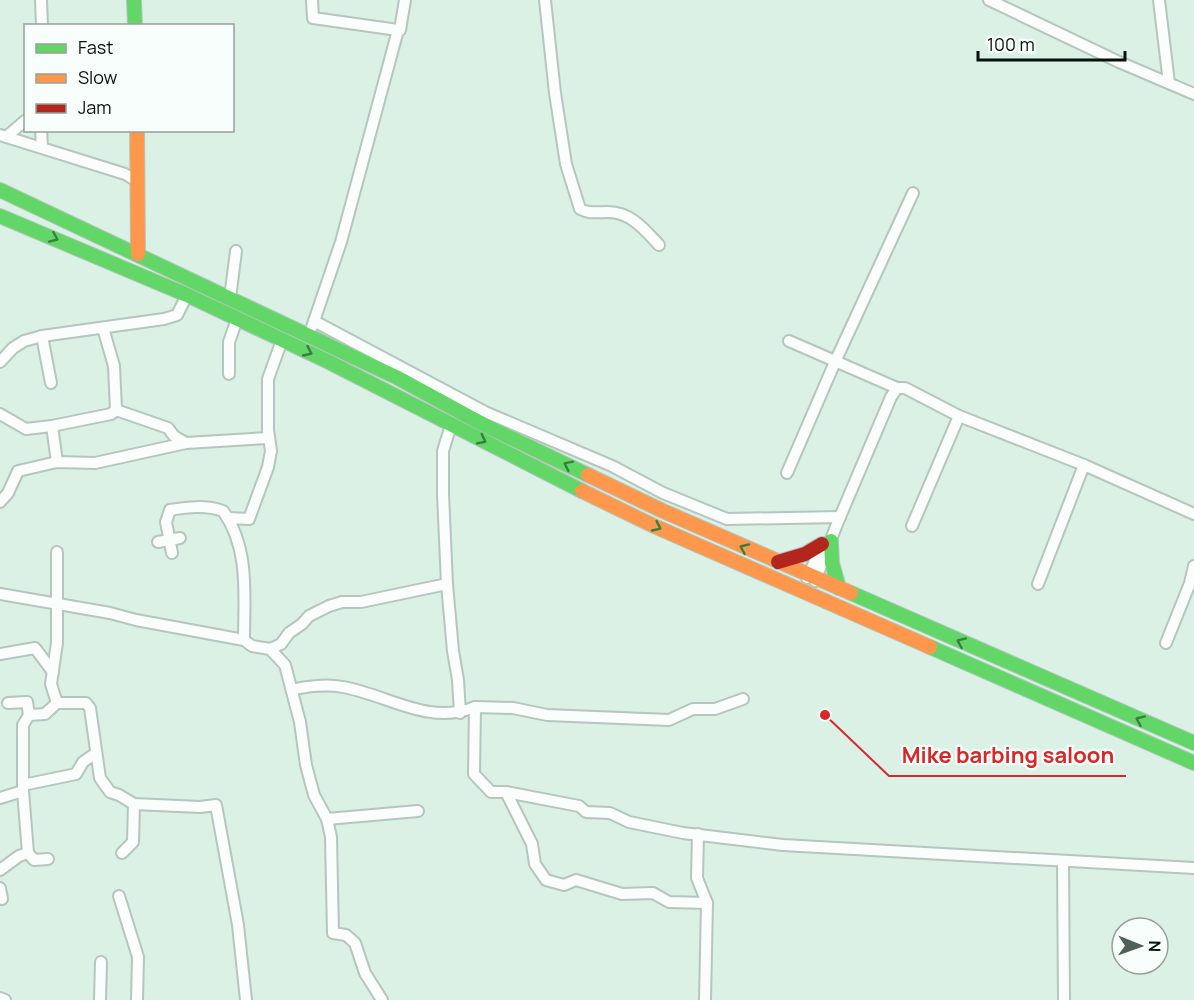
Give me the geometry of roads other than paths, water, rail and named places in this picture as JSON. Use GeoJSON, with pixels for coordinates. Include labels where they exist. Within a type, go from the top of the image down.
{"type":"FeatureCollection","features":[{"type":"Feature","properties":{"kind":"main road"},"geometry":{"type":"LineString","coordinates":[[134,0],[135,24]]}},
{"type":"Feature","properties":{"kind":"main road"},"geometry":{"type":"LineString","coordinates":[[136,132],[138,254]]}},
{"type":"Feature","properties":{"kind":"main road"},"geometry":{"type":"LineString","coordinates":[[0,190],[97,238],[138,254],[309,335],[486,426],[663,511],[1194,743]]}},
{"type":"Feature","properties":{"kind":"main road"},"geometry":{"type":"LineString","coordinates":[[0,216],[187,295],[282,340],[654,526],[1194,763]]}},
{"type":"Feature","properties":{"kind":"main road"},"geometry":{"type":"LineString","coordinates":[[778,562],[805,554],[827,543],[839,588]]}},
{"type":"Feature","properties":{"kind":"street"},"geometry":{"type":"LineString","coordinates":[[41,0],[42,24]]}},
{"type":"Feature","properties":{"kind":"street"},"geometry":{"type":"LineString","coordinates":[[312,0],[313,18],[398,30]]}},
{"type":"Feature","properties":{"kind":"street"},"geometry":{"type":"LineString","coordinates":[[309,335],[341,242],[398,30],[400,30],[405,0]]}},
{"type":"Feature","properties":{"kind":"street"},"geometry":{"type":"LineString","coordinates":[[544,0],[566,164],[580,209],[586,213],[615,212],[626,216],[636,222],[659,245]]}},
{"type":"Feature","properties":{"kind":"street"},"geometry":{"type":"LineString","coordinates":[[989,0],[1119,62],[1194,94]]}},
{"type":"Feature","properties":{"kind":"street"},"geometry":{"type":"LineString","coordinates":[[1159,0],[1169,83]]}},
{"type":"Feature","properties":{"kind":"street"},"geometry":{"type":"LineString","coordinates":[[3,136],[24,121]]}},
{"type":"Feature","properties":{"kind":"street"},"geometry":{"type":"LineString","coordinates":[[41,132],[42,147]]}},
{"type":"Feature","properties":{"kind":"street"},"geometry":{"type":"LineString","coordinates":[[3,136],[125,174],[137,181]]}},
{"type":"Feature","properties":{"kind":"street"},"geometry":{"type":"LineString","coordinates":[[787,473],[913,193]]}},
{"type":"Feature","properties":{"kind":"street"},"geometry":{"type":"LineString","coordinates":[[230,298],[236,251]]}},
{"type":"Feature","properties":{"kind":"street"},"geometry":{"type":"LineString","coordinates":[[0,362],[13,348],[24,341],[42,336],[164,319],[177,315],[187,295]]}},
{"type":"Feature","properties":{"kind":"street"},"geometry":{"type":"LineString","coordinates":[[229,374],[229,342],[237,319]]}},
{"type":"Feature","properties":{"kind":"street"},"geometry":{"type":"LineString","coordinates":[[314,321],[485,412],[612,466],[663,493],[727,519],[839,520]]}},
{"type":"Feature","properties":{"kind":"street"},"geometry":{"type":"LineString","coordinates":[[103,328],[114,366],[116,410]]}},
{"type":"Feature","properties":{"kind":"street"},"geometry":{"type":"LineString","coordinates":[[42,336],[51,383]]}},
{"type":"Feature","properties":{"kind":"street"},"geometry":{"type":"LineString","coordinates":[[228,518],[249,519],[268,467],[271,451],[268,438],[268,379],[282,340]]}},
{"type":"Feature","properties":{"kind":"street"},"geometry":{"type":"LineString","coordinates":[[789,341],[897,388],[905,388],[959,416],[1084,465],[1194,513]]}},
{"type":"Feature","properties":{"kind":"street"},"geometry":{"type":"LineString","coordinates":[[806,592],[891,397],[897,388]]}},
{"type":"Feature","properties":{"kind":"street"},"geometry":{"type":"LineString","coordinates":[[0,414],[26,429],[111,414],[116,410]]}},
{"type":"Feature","properties":{"kind":"street"},"geometry":{"type":"LineString","coordinates":[[116,410],[168,428],[174,436],[186,443]]}},
{"type":"Feature","properties":{"kind":"street"},"geometry":{"type":"LineString","coordinates":[[912,526],[959,416]]}},
{"type":"Feature","properties":{"kind":"street"},"geometry":{"type":"LineString","coordinates":[[451,425],[443,451],[442,468],[447,584],[460,713]]}},
{"type":"Feature","properties":{"kind":"street"},"geometry":{"type":"LineString","coordinates":[[52,426],[57,462]]}},
{"type":"Feature","properties":{"kind":"street"},"geometry":{"type":"LineString","coordinates":[[0,502],[8,493],[18,471],[57,462],[96,463],[186,443],[268,438]]}},
{"type":"Feature","properties":{"kind":"street"},"geometry":{"type":"LineString","coordinates":[[1038,584],[1084,465]]}},
{"type":"Feature","properties":{"kind":"street"},"geometry":{"type":"LineString","coordinates":[[172,553],[176,539],[166,522],[170,510],[186,507],[214,508],[223,511],[242,551],[244,640]]}},
{"type":"Feature","properties":{"kind":"street"},"geometry":{"type":"LineString","coordinates":[[158,542],[176,539]]}},
{"type":"Feature","properties":{"kind":"street"},"geometry":{"type":"LineString","coordinates":[[57,552],[57,644],[51,684],[57,703]]}},
{"type":"Feature","properties":{"kind":"street"},"geometry":{"type":"LineString","coordinates":[[1166,643],[1190,584],[1194,566]]}},
{"type":"Feature","properties":{"kind":"street"},"geometry":{"type":"LineString","coordinates":[[0,594],[58,603],[244,640],[252,646],[270,649],[281,644],[289,633],[309,616],[329,606],[342,602],[361,602],[447,584]]}},
{"type":"Feature","properties":{"kind":"street"},"geometry":{"type":"LineString","coordinates":[[0,654],[35,648],[53,672]]}},
{"type":"Feature","properties":{"kind":"street"},"geometry":{"type":"LineString","coordinates":[[270,649],[285,665],[300,722],[306,765],[314,795],[327,819],[330,837],[333,933],[346,935],[355,943],[365,973],[382,1000]]}},
{"type":"Feature","properties":{"kind":"street"},"geometry":{"type":"LineString","coordinates":[[292,690],[340,686],[435,714],[460,713],[475,707],[513,708],[547,715],[669,720],[693,709],[715,709],[743,699]]}},
{"type":"Feature","properties":{"kind":"street"},"geometry":{"type":"LineString","coordinates":[[8,703],[27,702],[29,715],[23,725],[23,788],[28,853],[34,860],[48,859]]}},
{"type":"Feature","properties":{"kind":"street"},"geometry":{"type":"LineString","coordinates":[[29,715],[45,714],[57,703],[86,704],[90,708],[100,778],[110,792],[134,804],[200,807],[216,805],[238,925],[246,1000]]}},
{"type":"Feature","properties":{"kind":"street"},"geometry":{"type":"LineString","coordinates":[[475,707],[474,774],[491,792],[506,792],[579,806],[586,812],[610,813],[629,822],[683,833],[783,845],[1194,868]]}},
{"type":"Feature","properties":{"kind":"street"},"geometry":{"type":"LineString","coordinates":[[0,798],[23,788],[76,774],[83,762],[96,753]]}},
{"type":"Feature","properties":{"kind":"street"},"geometry":{"type":"LineString","coordinates":[[506,792],[532,844],[535,864],[546,880],[564,885],[576,880],[622,894],[653,893],[669,902],[707,903]]}},
{"type":"Feature","properties":{"kind":"street"},"geometry":{"type":"LineString","coordinates":[[122,853],[133,842],[134,804]]}},
{"type":"Feature","properties":{"kind":"street"},"geometry":{"type":"LineString","coordinates":[[327,819],[418,811]]}},
{"type":"Feature","properties":{"kind":"street"},"geometry":{"type":"LineString","coordinates":[[698,834],[697,878],[707,903],[705,1000]]}},
{"type":"Feature","properties":{"kind":"street"},"geometry":{"type":"LineString","coordinates":[[0,870],[19,856],[28,853]]}},
{"type":"Feature","properties":{"kind":"street"},"geometry":{"type":"LineString","coordinates":[[1063,861],[1064,1000]]}},
{"type":"Feature","properties":{"kind":"street"},"geometry":{"type":"LineString","coordinates":[[119,896],[138,957],[137,1000]]}},
{"type":"Feature","properties":{"kind":"street"},"geometry":{"type":"LineString","coordinates":[[100,1000],[101,962]]}},
{"type":"Feature","properties":{"kind":"street"},"geometry":{"type":"LineString","coordinates":[[0,998],[5,1000]]}},
{"type":"Feature","properties":{"kind":"place","name":"Mike barbing saloon"},"geometry":{"type":"Point","coordinates":[825,715]}}]}
